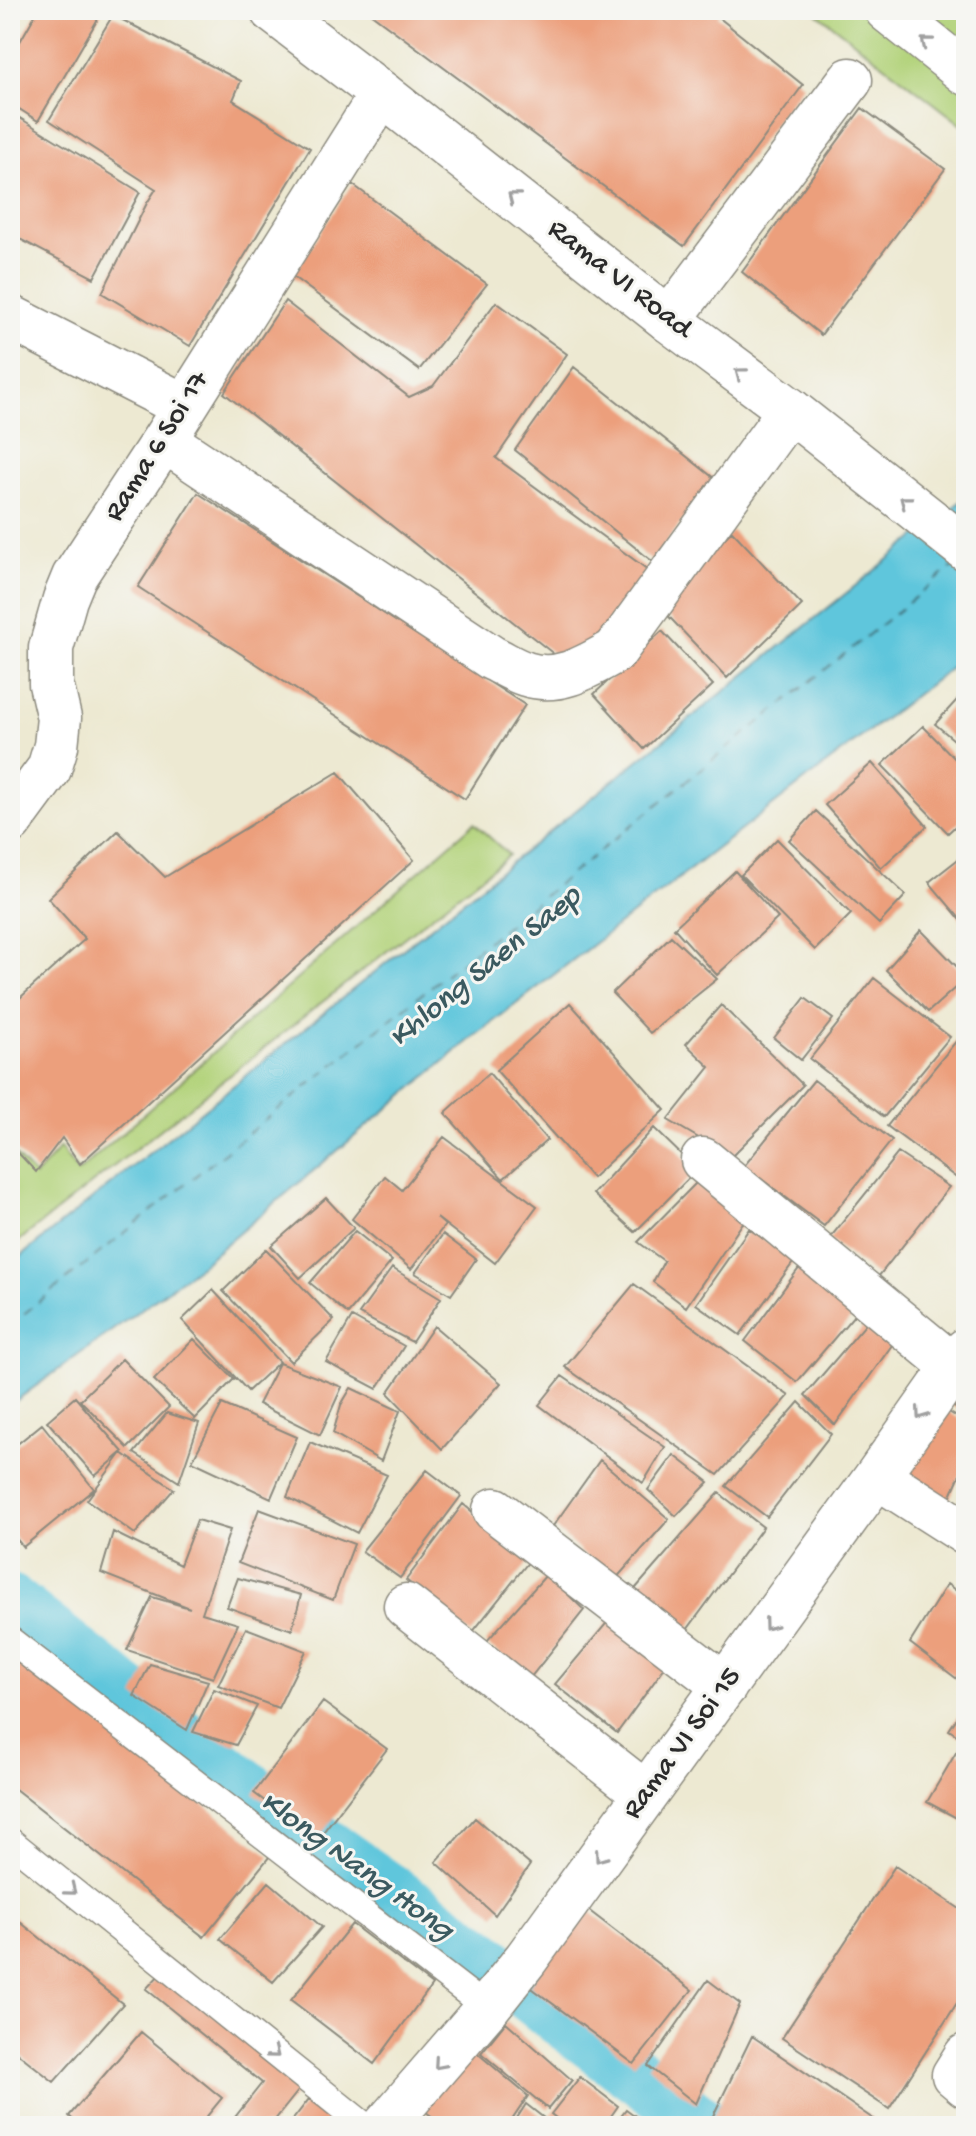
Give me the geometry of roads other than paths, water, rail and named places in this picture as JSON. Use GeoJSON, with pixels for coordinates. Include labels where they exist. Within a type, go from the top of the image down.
{"type":"FeatureCollection","features":[{"type":"Feature","properties":{"kind":"main road","name":"Rama VI Road"},"geometry":{"type":"LineString","coordinates":[[272,10],[966,549]]}},
{"type":"Feature","properties":{"kind":"main road"},"geometry":{"type":"LineString","coordinates":[[887,10],[966,73]]}},
{"type":"Feature","properties":{"kind":"main road"},"geometry":{"type":"LineString","coordinates":[[669,320],[850,80]]}},
{"type":"Feature","properties":{"kind":"main road","name":"Rama 6 Soi 17"},"geometry":{"type":"LineString","coordinates":[[10,822],[49,769],[56,746],[59,718],[51,684],[51,648],[74,577],[382,94]]}},
{"type":"Feature","properties":{"kind":"main road"},"geometry":{"type":"LineString","coordinates":[[10,317],[174,423],[492,658],[528,675],[554,678],[581,669],[615,651],[796,415]]}},
{"type":"Feature","properties":{"kind":"main road"},"geometry":{"type":"LineString","coordinates":[[703,1160],[960,1358]]}},
{"type":"Feature","properties":{"kind":"main road","name":"Rama VI Soi 15"},"geometry":{"type":"LineString","coordinates":[[385,2126],[526,1959],[960,1358]]}},
{"type":"Feature","properties":{"kind":"main road"},"geometry":{"type":"LineString","coordinates":[[877,1476],[966,1533]]}},
{"type":"Feature","properties":{"kind":"main road"},"geometry":{"type":"LineString","coordinates":[[495,1510],[725,1686]]}},
{"type":"Feature","properties":{"kind":"main road"},"geometry":{"type":"LineString","coordinates":[[406,1606],[646,1794]]}},
{"type":"Feature","properties":{"kind":"main road"},"geometry":{"type":"LineString","coordinates":[[966,2056],[954,2075],[966,2085]]}},
{"type":"Feature","properties":{"kind":"lane"},"geometry":{"type":"LineString","coordinates":[[10,1640],[489,2006]]}},
{"type":"Feature","properties":{"kind":"lane"},"geometry":{"type":"LineString","coordinates":[[10,1841],[365,2126]]}},
{"type":"Feature","properties":{"kind":"water","name":"Khlong Saen Saep"},"geometry":{"type":"Polygon","coordinates":[[[966,497],[966,656],[472,1038],[196,1269],[10,1405],[10,1265],[966,497]]]}},
{"type":"Feature","properties":{"kind":"waterway","name":"Klong Nang Hong"},"geometry":{"type":"LineString","coordinates":[[10,1602],[254,1793],[480,1955],[706,2126]]}}]}
